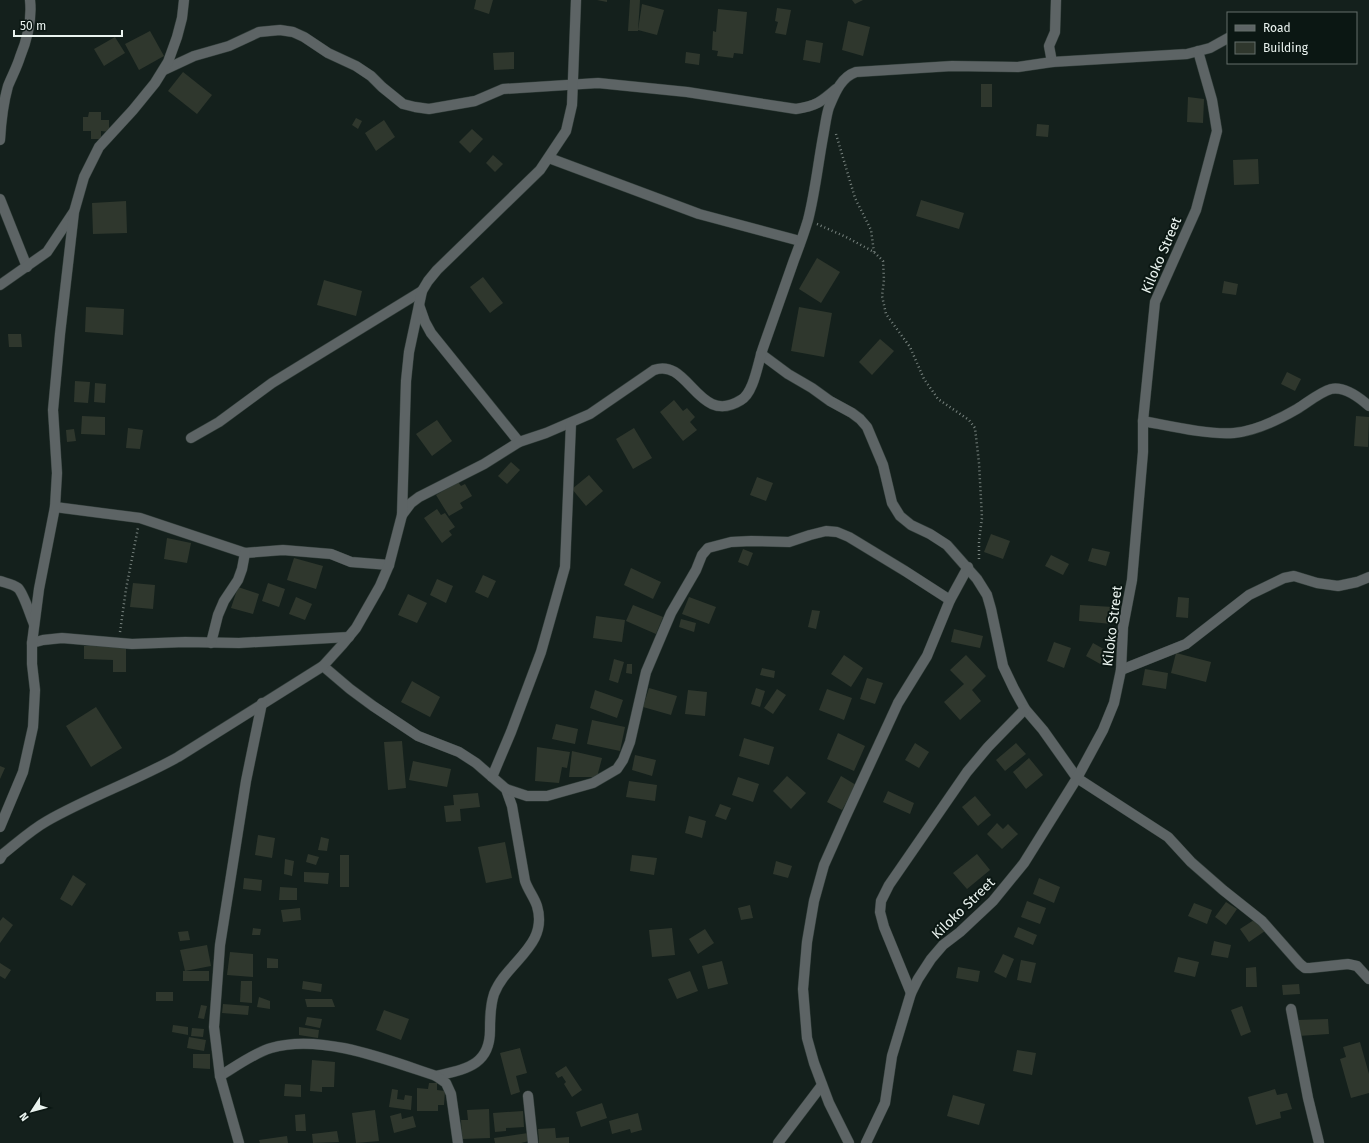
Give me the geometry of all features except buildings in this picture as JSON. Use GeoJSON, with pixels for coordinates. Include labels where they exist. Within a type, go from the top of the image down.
{"type":"FeatureCollection","features":[{"type":"Feature","properties":{"kind":"street"},"geometry":{"type":"LineString","coordinates":[[0,140],[4,102],[9,84],[21,56],[30,21],[32,11],[30,0]]}},
{"type":"Feature","properties":{"kind":"street"},"geometry":{"type":"LineString","coordinates":[[0,826],[23,772],[33,727],[35,696],[32,643],[39,589],[55,507],[57,473],[53,410],[74,212],[84,177],[99,147],[133,110],[164,70],[178,37],[184,0]]}},
{"type":"Feature","properties":{"kind":"street"},"geometry":{"type":"LineString","coordinates":[[1,856],[45,822],[178,757],[323,666],[349,637],[369,607],[380,586],[389,565],[402,515],[406,382],[409,352],[422,291],[437,270],[515,196],[540,170],[566,131],[572,105],[576,0]]}},
{"type":"Feature","properties":{"kind":"street"},"geometry":{"type":"LineString","coordinates":[[1052,62],[1050,46],[1055,32],[1056,0]]}},
{"type":"Feature","properties":{"kind":"street"},"geometry":{"type":"LineString","coordinates":[[164,70],[194,56],[229,46],[259,32],[280,30],[293,32],[304,37],[328,53],[356,66],[371,76],[403,104],[415,107],[429,109],[475,101],[503,89],[598,83],[680,92],[796,109],[809,107],[820,103],[838,87],[846,77],[856,72],[952,66],[1018,67],[1052,62],[1187,54],[1210,48],[1227,39]]}},
{"type":"Feature","properties":{"kind":"street","name":"Kiloko Street"},"geometry":{"type":"LineString","coordinates":[[866,1143],[885,1103],[892,1056],[911,992],[931,958],[943,945],[960,932],[993,901],[1024,863],[1077,778],[1103,730],[1114,703],[1121,670],[1124,627],[1132,580],[1143,452],[1143,421],[1156,302],[1196,210],[1217,131],[1212,100],[1198,51]]}},
{"type":"Feature","properties":{"kind":"street"},"geometry":{"type":"LineString","coordinates":[[402,515],[411,503],[419,497],[484,464],[519,442],[546,433],[590,414],[654,370],[661,367],[675,371],[703,399],[716,406],[728,406],[743,399],[754,378],[808,220],[829,109],[838,87]]}},
{"type":"Feature","properties":{"kind":"street"},"geometry":{"type":"LineString","coordinates":[[549,158],[699,214],[800,241]]}},
{"type":"Feature","properties":{"kind":"street"},"geometry":{"type":"LineString","coordinates":[[0,200],[27,267]]}},
{"type":"Feature","properties":{"kind":"street"},"geometry":{"type":"LineString","coordinates":[[0,285],[47,252],[74,212]]}},
{"type":"Feature","properties":{"kind":"street"},"geometry":{"type":"LineString","coordinates":[[191,438],[219,422],[272,383],[422,291]]}},
{"type":"Feature","properties":{"kind":"street"},"geometry":{"type":"LineString","coordinates":[[419,304],[425,322],[431,333],[519,442]]}},
{"type":"Feature","properties":{"kind":"street"},"geometry":{"type":"LineString","coordinates":[[761,354],[788,374],[860,419],[867,427],[883,465],[892,502],[900,516],[911,525],[930,534],[947,545],[978,579],[987,595],[1003,666],[1025,709],[1043,730],[1077,778],[1168,837],[1191,862],[1262,921],[1305,968],[1348,964],[1357,966],[1369,979]]}},
{"type":"Feature","properties":{"kind":"street"},"geometry":{"type":"LineString","coordinates":[[1143,421],[1209,432],[1234,433],[1250,430],[1266,424],[1296,410],[1332,389],[1346,390],[1357,396],[1369,406]]}},
{"type":"Feature","properties":{"kind":"street"},"geometry":{"type":"LineString","coordinates":[[492,777],[511,732],[541,652],[565,566],[571,423]]}},
{"type":"Feature","properties":{"kind":"street"},"geometry":{"type":"LineString","coordinates":[[55,507],[140,518],[245,553],[283,550],[331,554],[351,562],[389,565]]}},
{"type":"Feature","properties":{"kind":"street"},"geometry":{"type":"LineString","coordinates":[[323,666],[350,689],[418,736],[459,752],[476,763],[506,789],[527,796],[547,796],[593,783],[617,769],[623,760],[630,742],[646,672],[671,613],[696,570],[702,555],[708,548],[731,542],[789,542],[826,531],[837,532],[849,537],[950,600]]}},
{"type":"Feature","properties":{"kind":"street"},"geometry":{"type":"LineString","coordinates":[[211,643],[218,615],[224,601],[238,580],[245,553]]}},
{"type":"Feature","properties":{"kind":"street"},"geometry":{"type":"LineString","coordinates":[[849,1143],[829,1103],[814,1063],[807,1038],[803,989],[807,942],[814,901],[824,865],[898,703],[927,656],[950,600],[968,567]]}},
{"type":"Feature","properties":{"kind":"street"},"geometry":{"type":"LineString","coordinates":[[1121,670],[1186,644],[1249,595],[1284,578],[1294,576],[1317,583],[1338,586],[1357,582],[1369,577]]}},
{"type":"Feature","properties":{"kind":"street"},"geometry":{"type":"LineString","coordinates":[[0,581],[15,586],[19,589],[24,597],[34,624]]}},
{"type":"Feature","properties":{"kind":"street"},"geometry":{"type":"LineString","coordinates":[[32,643],[62,638],[132,644],[185,642],[239,643],[349,637]]}},
{"type":"Feature","properties":{"kind":"street"},"geometry":{"type":"LineString","coordinates":[[239,1143],[220,1076],[214,1027],[220,945],[246,782],[262,704]]}},
{"type":"Feature","properties":{"kind":"street"},"geometry":{"type":"LineString","coordinates":[[911,992],[884,927],[880,912],[882,901],[889,885],[967,772],[988,747],[1025,709]]}},
{"type":"Feature","properties":{"kind":"street"},"geometry":{"type":"LineString","coordinates":[[436,1076],[466,1069],[483,1057],[487,1049],[490,1036],[490,1010],[494,994],[512,966],[528,950],[535,938],[539,926],[537,905],[528,890],[525,881],[512,806],[506,789]]}},
{"type":"Feature","properties":{"kind":"street"},"geometry":{"type":"LineString","coordinates":[[1291,1009],[1308,1098],[1319,1143]]}},
{"type":"Feature","properties":{"kind":"street"},"geometry":{"type":"LineString","coordinates":[[220,1076],[270,1048],[296,1044],[344,1048],[436,1076],[446,1083],[451,1094],[458,1143]]}},
{"type":"Feature","properties":{"kind":"street"},"geometry":{"type":"LineString","coordinates":[[778,1143],[822,1084]]}},
{"type":"Feature","properties":{"kind":"street"},"geometry":{"type":"LineString","coordinates":[[528,1096],[533,1143]]}},
{"type":"Feature","properties":{"kind":"path"},"geometry":{"type":"LineString","coordinates":[[835,131],[854,198],[871,230],[874,252]]}},
{"type":"Feature","properties":{"kind":"path"},"geometry":{"type":"LineString","coordinates":[[808,220],[846,237],[874,252],[883,261],[882,296],[886,314],[910,346],[924,379],[938,399],[969,420],[975,428],[979,463],[982,518],[979,553],[980,566]]}},
{"type":"Feature","properties":{"kind":"path"},"geometry":{"type":"LineString","coordinates":[[119,642],[126,589],[140,518]]}}]}
